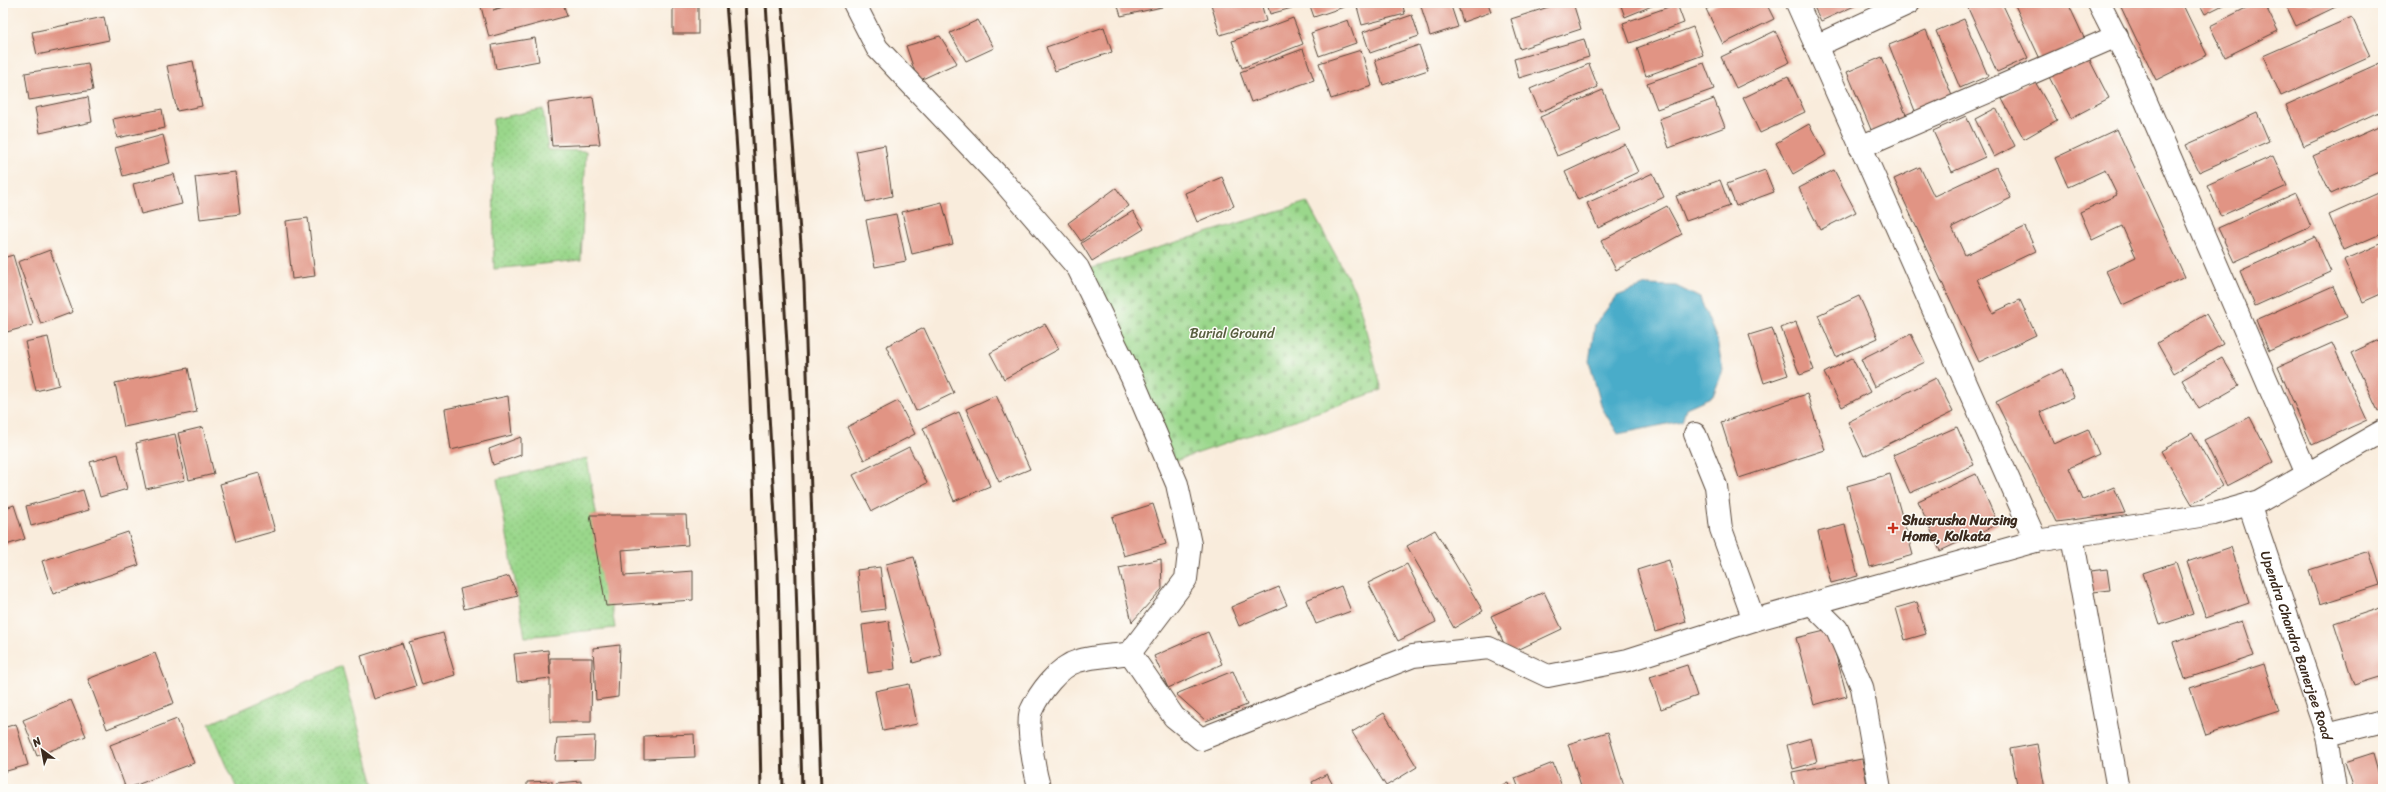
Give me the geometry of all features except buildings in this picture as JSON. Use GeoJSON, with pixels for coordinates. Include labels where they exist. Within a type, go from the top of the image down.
{"type":"FeatureCollection","features":[{"type":"Feature","properties":{"kind":"street"},"geometry":{"type":"LineString","coordinates":[[854,3],[877,48],[1002,180],[1078,268],[1132,378],[1177,484],[1190,544],[1186,579],[1130,653],[1077,661],[1051,679],[1031,712],[1031,741],[1040,789]]}},
{"type":"Feature","properties":{"kind":"street"},"geometry":{"type":"LineString","coordinates":[[1797,3],[2036,542]]}},
{"type":"Feature","properties":{"kind":"street"},"geometry":{"type":"LineString","coordinates":[[1816,46],[1909,3]]}},
{"type":"Feature","properties":{"kind":"street"},"geometry":{"type":"LineString","coordinates":[[2099,3],[2117,36],[2307,474]]}},
{"type":"Feature","properties":{"kind":"street"},"geometry":{"type":"LineString","coordinates":[[1860,147],[2117,36]]}},
{"type":"Feature","properties":{"kind":"street"},"geometry":{"type":"LineString","coordinates":[[1130,653],[1174,717],[1201,739],[1412,656],[1489,648],[1548,676],[1628,660],[1754,620],[1813,605],[2036,542],[2214,514],[2260,501],[2383,431]]}},
{"type":"Feature","properties":{"kind":"street"},"geometry":{"type":"LineString","coordinates":[[1695,434],[1716,486],[1721,529],[1754,620]]}},
{"type":"Feature","properties":{"kind":"street","name":"Upendra Chandra Banerjee Road"},"geometry":{"type":"LineString","coordinates":[[2249,504],[2327,735],[2335,789]]}},
{"type":"Feature","properties":{"kind":"street"},"geometry":{"type":"LineString","coordinates":[[2072,536],[2118,789]]}},
{"type":"Feature","properties":{"kind":"street"},"geometry":{"type":"LineString","coordinates":[[1813,605],[1837,628],[1862,688],[1880,789]]}},
{"type":"Feature","properties":{"kind":"street"},"geometry":{"type":"LineString","coordinates":[[2327,735],[2383,721]]}},
{"type":"Feature","properties":{"kind":"green space"},"geometry":{"type":"Polygon","coordinates":[[[543,109],[548,150],[586,151],[581,260],[494,269],[493,119],[543,109]]]}},
{"type":"Feature","properties":{"kind":"green space","name":"Burial Ground"},"geometry":{"type":"Polygon","coordinates":[[[1307,202],[1356,293],[1382,390],[1175,461],[1089,269],[1307,202]]]}},
{"type":"Feature","properties":{"kind":"green space"},"geometry":{"type":"Polygon","coordinates":[[[587,458],[615,628],[525,637],[497,479],[587,458]]]}},
{"type":"Feature","properties":{"kind":"green space"},"geometry":{"type":"Polygon","coordinates":[[[342,666],[375,789],[237,789],[209,724],[342,666]]]}},
{"type":"Feature","properties":{"kind":"water"},"geometry":{"type":"Polygon","coordinates":[[[1646,285],[1676,286],[1700,298],[1717,340],[1723,370],[1713,396],[1686,408],[1682,421],[1618,434],[1602,408],[1589,361],[1595,324],[1617,296],[1646,285]]]}},
{"type":"Feature","properties":{"kind":"railway"},"geometry":{"type":"LineString","coordinates":[[726,3],[740,199],[750,396],[757,592],[761,789]]}},
{"type":"Feature","properties":{"kind":"railway"},"geometry":{"type":"LineString","coordinates":[[745,3],[778,569],[783,789]]}},
{"type":"Feature","properties":{"kind":"railway"},"geometry":{"type":"LineString","coordinates":[[766,3],[791,409],[802,789]]}},
{"type":"Feature","properties":{"kind":"railway"},"geometry":{"type":"LineString","coordinates":[[782,3],[804,283],[821,789]]}},
{"type":"Feature","properties":{"kind":"place","name":"Shusrusha Nursing Home, Kolkata"},"geometry":{"type":"Point","coordinates":[1893,528]}}]}
